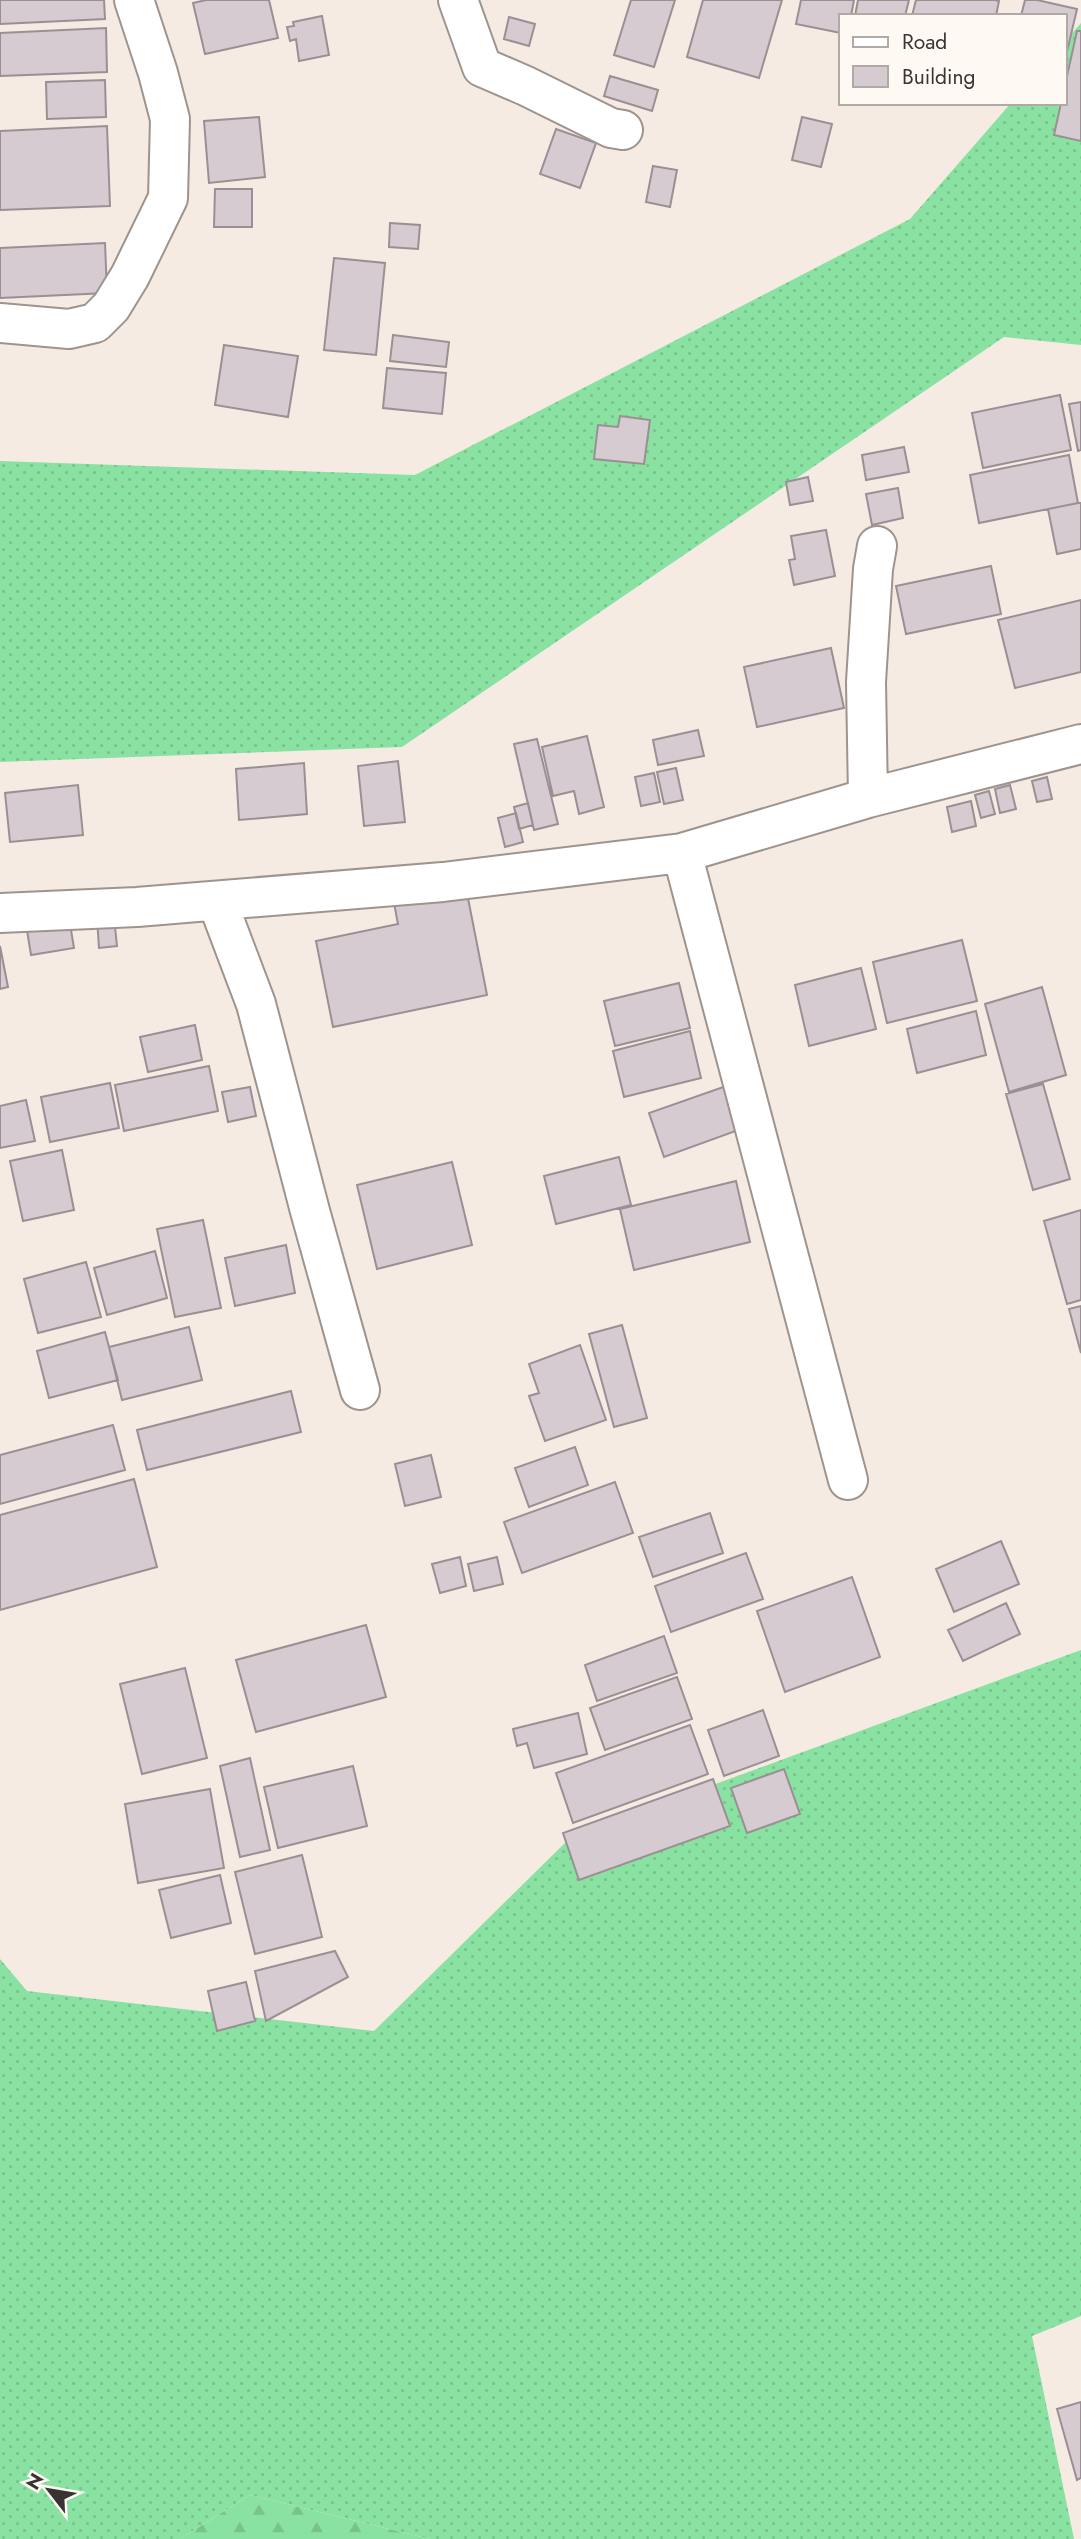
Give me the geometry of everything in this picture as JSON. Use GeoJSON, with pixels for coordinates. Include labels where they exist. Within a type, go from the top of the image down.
{"type":"FeatureCollection","features":[{"type":"Feature","properties":{"kind":"street"},"geometry":{"type":"LineString","coordinates":[[0,323],[69,329],[95,323],[111,307],[130,276],[168,198],[170,120],[134,0]]}},
{"type":"Feature","properties":{"kind":"street"},"geometry":{"type":"LineString","coordinates":[[458,0],[482,67],[611,128],[623,130]]}},
{"type":"Feature","properties":{"kind":"street"},"geometry":{"type":"LineString","coordinates":[[868,798],[866,682],[873,569],[877,546]]}},
{"type":"Feature","properties":{"kind":"street"},"geometry":{"type":"LineString","coordinates":[[0,913],[137,907],[443,882],[682,853],[868,798],[1081,744]]}},
{"type":"Feature","properties":{"kind":"street"},"geometry":{"type":"LineString","coordinates":[[682,853],[848,1480]]}},
{"type":"Feature","properties":{"kind":"street"},"geometry":{"type":"LineString","coordinates":[[217,901],[256,1004],[360,1390]]}},
{"type":"Feature","properties":{"kind":"green space"},"geometry":{"type":"Polygon","coordinates":[[[1081,23],[1081,345],[1004,337],[402,747],[0,762],[0,461],[415,475],[910,219],[1009,105],[1067,105],[1067,39],[1081,23]]]}},
{"type":"Feature","properties":{"kind":"green space"},"geometry":{"type":"Polygon","coordinates":[[[1081,1650],[1081,2316],[1032,2336],[1074,2539],[430,2539],[250,2495],[180,2539],[0,2539],[0,1959],[27,1991],[374,2031],[571,1837],[1081,1650]]]}},
{"type":"Feature","properties":{"kind":"green space"},"geometry":{"type":"Polygon","coordinates":[[[250,2495],[430,2539],[180,2539],[250,2495]]]}},
{"type":"Feature","properties":{"kind":"building"},"geometry":{"type":"Polygon","coordinates":[[[0,0],[104,0],[105,19],[0,24],[0,0]]]}},
{"type":"Feature","properties":{"kind":"building"},"geometry":{"type":"Polygon","coordinates":[[[206,0],[269,0],[278,38],[205,54],[193,3],[206,0]]]}},
{"type":"Feature","properties":{"kind":"building"},"geometry":{"type":"Polygon","coordinates":[[[631,0],[675,0],[654,67],[614,55],[631,0]]]}},
{"type":"Feature","properties":{"kind":"building"},"geometry":{"type":"Polygon","coordinates":[[[703,0],[782,0],[759,78],[687,57],[703,0]]]}},
{"type":"Feature","properties":{"kind":"building"},"geometry":{"type":"Polygon","coordinates":[[[801,0],[854,0],[851,14],[839,14],[839,33],[796,24],[801,0]]]}},
{"type":"Feature","properties":{"kind":"building"},"geometry":{"type":"Polygon","coordinates":[[[858,0],[909,0],[906,14],[855,14],[858,0]]]}},
{"type":"Feature","properties":{"kind":"building"},"geometry":{"type":"Polygon","coordinates":[[[916,0],[999,1],[996,14],[912,14],[916,0]]]}},
{"type":"Feature","properties":{"kind":"building"},"geometry":{"type":"Polygon","coordinates":[[[1025,0],[1077,9],[1067,52],[1067,14],[1022,14],[1025,0]]]}},
{"type":"Feature","properties":{"kind":"building"},"geometry":{"type":"Polygon","coordinates":[[[322,16],[329,55],[299,61],[296,39],[290,41],[287,27],[294,26],[293,22],[322,16]]]}},
{"type":"Feature","properties":{"kind":"building"},"geometry":{"type":"Polygon","coordinates":[[[509,17],[535,24],[529,46],[504,39],[509,17]]]}},
{"type":"Feature","properties":{"kind":"building"},"geometry":{"type":"Polygon","coordinates":[[[106,28],[107,72],[0,76],[0,33],[106,28]]]}},
{"type":"Feature","properties":{"kind":"building"},"geometry":{"type":"Polygon","coordinates":[[[1077,31],[1081,31],[1081,141],[1054,135],[1061,105],[1067,105],[1067,76],[1077,31]]]}},
{"type":"Feature","properties":{"kind":"building"},"geometry":{"type":"Polygon","coordinates":[[[610,76],[658,90],[652,111],[604,96],[610,76]]]}},
{"type":"Feature","properties":{"kind":"building"},"geometry":{"type":"Polygon","coordinates":[[[105,80],[106,117],[47,119],[46,82],[105,80]]]}},
{"type":"Feature","properties":{"kind":"building"},"geometry":{"type":"Polygon","coordinates":[[[259,117],[265,177],[209,183],[204,121],[259,117]]]}},
{"type":"Feature","properties":{"kind":"building"},"geometry":{"type":"Polygon","coordinates":[[[802,117],[832,124],[821,167],[792,160],[802,117]]]}},
{"type":"Feature","properties":{"kind":"building"},"geometry":{"type":"Polygon","coordinates":[[[107,126],[110,206],[0,210],[0,131],[107,126]]]}},
{"type":"Feature","properties":{"kind":"building"},"geometry":{"type":"Polygon","coordinates":[[[556,129],[596,143],[580,188],[540,174],[556,129]]]}},
{"type":"Feature","properties":{"kind":"building"},"geometry":{"type":"Polygon","coordinates":[[[653,166],[677,170],[670,207],[646,202],[653,166]]]}},
{"type":"Feature","properties":{"kind":"building"},"geometry":{"type":"Polygon","coordinates":[[[215,189],[252,189],[252,227],[214,227],[215,189]]]}},
{"type":"Feature","properties":{"kind":"building"},"geometry":{"type":"Polygon","coordinates":[[[390,223],[420,225],[418,249],[389,247],[390,223]]]}},
{"type":"Feature","properties":{"kind":"building"},"geometry":{"type":"Polygon","coordinates":[[[105,243],[107,293],[0,298],[0,248],[105,243]]]}},
{"type":"Feature","properties":{"kind":"building"},"geometry":{"type":"Polygon","coordinates":[[[334,258],[385,263],[376,355],[324,350],[334,258]]]}},
{"type":"Feature","properties":{"kind":"building"},"geometry":{"type":"Polygon","coordinates":[[[393,335],[449,342],[446,367],[390,361],[393,335]]]}},
{"type":"Feature","properties":{"kind":"building"},"geometry":{"type":"Polygon","coordinates":[[[224,345],[298,356],[288,417],[215,405],[224,345]]]}},
{"type":"Feature","properties":{"kind":"building"},"geometry":{"type":"Polygon","coordinates":[[[387,368],[446,373],[442,414],[383,408],[387,368]]]}},
{"type":"Feature","properties":{"kind":"building"},"geometry":{"type":"Polygon","coordinates":[[[1060,395],[1071,450],[983,468],[972,413],[1060,395]]]}},
{"type":"Feature","properties":{"kind":"building"},"geometry":{"type":"Polygon","coordinates":[[[1081,402],[1081,450],[1078,451],[1069,404],[1081,402]]]}},
{"type":"Feature","properties":{"kind":"building"},"geometry":{"type":"Polygon","coordinates":[[[620,416],[650,420],[644,464],[594,459],[598,425],[618,427],[620,416]]]}},
{"type":"Feature","properties":{"kind":"building"},"geometry":{"type":"Polygon","coordinates":[[[904,447],[909,472],[866,480],[862,455],[904,447]]]}},
{"type":"Feature","properties":{"kind":"building"},"geometry":{"type":"Polygon","coordinates":[[[1069,455],[1078,503],[979,523],[970,475],[1069,455]]]}},
{"type":"Feature","properties":{"kind":"building"},"geometry":{"type":"Polygon","coordinates":[[[808,477],[813,501],[790,505],[786,482],[808,477]]]}},
{"type":"Feature","properties":{"kind":"building"},"geometry":{"type":"Polygon","coordinates":[[[898,488],[903,518],[872,525],[866,494],[898,488]]]}},
{"type":"Feature","properties":{"kind":"building"},"geometry":{"type":"Polygon","coordinates":[[[1081,503],[1081,549],[1057,554],[1048,509],[1081,503]]]}},
{"type":"Feature","properties":{"kind":"building"},"geometry":{"type":"Polygon","coordinates":[[[826,530],[835,576],[794,585],[789,560],[795,559],[791,536],[826,530]]]}},
{"type":"Feature","properties":{"kind":"building"},"geometry":{"type":"Polygon","coordinates":[[[991,566],[1001,614],[906,634],[896,586],[991,566]]]}},
{"type":"Feature","properties":{"kind":"building"},"geometry":{"type":"Polygon","coordinates":[[[1081,600],[1081,672],[1015,688],[998,620],[1081,600]]]}},
{"type":"Feature","properties":{"kind":"building"},"geometry":{"type":"Polygon","coordinates":[[[831,648],[844,708],[757,727],[744,667],[831,648]]]}},
{"type":"Feature","properties":{"kind":"building"},"geometry":{"type":"Polygon","coordinates":[[[698,730],[704,756],[658,765],[653,740],[698,730]]]}},
{"type":"Feature","properties":{"kind":"building"},"geometry":{"type":"Polygon","coordinates":[[[587,736],[604,807],[579,814],[574,791],[553,796],[542,747],[587,736]]]}},
{"type":"Feature","properties":{"kind":"building"},"geometry":{"type":"Polygon","coordinates":[[[537,739],[558,824],[534,830],[514,744],[537,739]]]}},
{"type":"Feature","properties":{"kind":"building"},"geometry":{"type":"Polygon","coordinates":[[[398,761],[405,822],[364,826],[358,766],[398,761]]]}},
{"type":"Feature","properties":{"kind":"building"},"geometry":{"type":"Polygon","coordinates":[[[304,763],[307,814],[239,820],[236,769],[304,763]]]}},
{"type":"Feature","properties":{"kind":"building"},"geometry":{"type":"Polygon","coordinates":[[[676,768],[683,800],[664,804],[657,772],[676,768]]]}},
{"type":"Feature","properties":{"kind":"building"},"geometry":{"type":"Polygon","coordinates":[[[654,773],[660,802],[641,806],[635,777],[654,773]]]}},
{"type":"Feature","properties":{"kind":"building"},"geometry":{"type":"Polygon","coordinates":[[[1047,777],[1052,799],[1037,802],[1032,781],[1047,777]]]}},
{"type":"Feature","properties":{"kind":"building"},"geometry":{"type":"Polygon","coordinates":[[[78,785],[83,835],[10,842],[5,793],[78,785]]]}},
{"type":"Feature","properties":{"kind":"building"},"geometry":{"type":"Polygon","coordinates":[[[1010,785],[1016,809],[1000,813],[995,789],[1010,785]]]}},
{"type":"Feature","properties":{"kind":"building"},"geometry":{"type":"Polygon","coordinates":[[[989,791],[995,814],[981,818],[975,795],[989,791]]]}},
{"type":"Feature","properties":{"kind":"building"},"geometry":{"type":"Polygon","coordinates":[[[971,801],[976,826],[952,832],[947,807],[971,801]]]}},
{"type":"Feature","properties":{"kind":"building"},"geometry":{"type":"Polygon","coordinates":[[[528,803],[533,825],[519,829],[514,807],[528,803]]]}},
{"type":"Feature","properties":{"kind":"building"},"geometry":{"type":"Polygon","coordinates":[[[516,813],[523,842],[505,847],[498,818],[516,813]]]}},
{"type":"Feature","properties":{"kind":"building"},"geometry":{"type":"Polygon","coordinates":[[[466,888],[487,995],[333,1027],[316,941],[398,924],[394,903],[466,888]]]}},
{"type":"Feature","properties":{"kind":"building"},"geometry":{"type":"Polygon","coordinates":[[[114,917],[117,946],[99,948],[97,918],[114,917]]]}},
{"type":"Feature","properties":{"kind":"building"},"geometry":{"type":"Polygon","coordinates":[[[69,918],[74,948],[31,955],[26,924],[69,918]]]}},
{"type":"Feature","properties":{"kind":"building"},"geometry":{"type":"Polygon","coordinates":[[[962,940],[977,1001],[887,1023],[873,962],[962,940]]]}},
{"type":"Feature","properties":{"kind":"building"},"geometry":{"type":"Polygon","coordinates":[[[0,946],[8,987],[0,989],[0,946]]]}},
{"type":"Feature","properties":{"kind":"building"},"geometry":{"type":"Polygon","coordinates":[[[861,968],[876,1029],[809,1046],[795,985],[861,968]]]}},
{"type":"Feature","properties":{"kind":"building"},"geometry":{"type":"Polygon","coordinates":[[[679,983],[690,1028],[615,1046],[604,1001],[679,983]]]}},
{"type":"Feature","properties":{"kind":"building"},"geometry":{"type":"Polygon","coordinates":[[[1042,987],[1066,1075],[1009,1092],[985,1004],[1042,987]]]}},
{"type":"Feature","properties":{"kind":"building"},"geometry":{"type":"Polygon","coordinates":[[[976,1011],[986,1055],[917,1073],[907,1029],[976,1011]]]}},
{"type":"Feature","properties":{"kind":"building"},"geometry":{"type":"Polygon","coordinates":[[[195,1025],[202,1060],[148,1072],[140,1037],[195,1025]]]}},
{"type":"Feature","properties":{"kind":"building"},"geometry":{"type":"Polygon","coordinates":[[[690,1031],[701,1078],[624,1097],[613,1051],[690,1031]]]}},
{"type":"Feature","properties":{"kind":"building"},"geometry":{"type":"Polygon","coordinates":[[[209,1066],[218,1111],[124,1131],[115,1085],[209,1066]]]}},
{"type":"Feature","properties":{"kind":"building"},"geometry":{"type":"Polygon","coordinates":[[[110,1083],[119,1128],[50,1142],[41,1097],[110,1083]]]}},
{"type":"Feature","properties":{"kind":"building"},"geometry":{"type":"Polygon","coordinates":[[[1043,1084],[1070,1179],[1033,1190],[1006,1094],[1043,1084]]]}},
{"type":"Feature","properties":{"kind":"building"},"geometry":{"type":"Polygon","coordinates":[[[729,1085],[744,1128],[664,1157],[649,1113],[729,1085]]]}},
{"type":"Feature","properties":{"kind":"building"},"geometry":{"type":"Polygon","coordinates":[[[250,1087],[256,1116],[228,1122],[222,1092],[250,1087]]]}},
{"type":"Feature","properties":{"kind":"building"},"geometry":{"type":"Polygon","coordinates":[[[26,1100],[35,1141],[0,1148],[0,1106],[26,1100]]]}},
{"type":"Feature","properties":{"kind":"building"},"geometry":{"type":"Polygon","coordinates":[[[62,1150],[74,1210],[23,1221],[10,1161],[62,1150]]]}},
{"type":"Feature","properties":{"kind":"building"},"geometry":{"type":"Polygon","coordinates":[[[619,1157],[631,1205],[556,1224],[544,1176],[619,1157]]]}},
{"type":"Feature","properties":{"kind":"building"},"geometry":{"type":"Polygon","coordinates":[[[452,1162],[472,1245],[377,1269],[357,1185],[452,1162]]]}},
{"type":"Feature","properties":{"kind":"building"},"geometry":{"type":"Polygon","coordinates":[[[736,1181],[750,1242],[634,1270],[620,1209],[736,1181]]]}},
{"type":"Feature","properties":{"kind":"building"},"geometry":{"type":"Polygon","coordinates":[[[1081,1210],[1081,1300],[1067,1304],[1044,1221],[1081,1210]]]}},
{"type":"Feature","properties":{"kind":"building"},"geometry":{"type":"Polygon","coordinates":[[[203,1220],[221,1308],[175,1317],[157,1229],[203,1220]]]}},
{"type":"Feature","properties":{"kind":"building"},"geometry":{"type":"Polygon","coordinates":[[[286,1245],[295,1293],[235,1306],[225,1258],[286,1245]]]}},
{"type":"Feature","properties":{"kind":"building"},"geometry":{"type":"Polygon","coordinates":[[[155,1251],[167,1298],[107,1315],[94,1268],[155,1251]]]}},
{"type":"Feature","properties":{"kind":"building"},"geometry":{"type":"Polygon","coordinates":[[[86,1262],[101,1317],[38,1333],[24,1279],[86,1262]]]}},
{"type":"Feature","properties":{"kind":"building"},"geometry":{"type":"Polygon","coordinates":[[[1081,1306],[1081,1353],[1069,1309],[1081,1306]]]}},
{"type":"Feature","properties":{"kind":"building"},"geometry":{"type":"Polygon","coordinates":[[[622,1325],[647,1418],[614,1427],[589,1334],[622,1325]]]}},
{"type":"Feature","properties":{"kind":"building"},"geometry":{"type":"Polygon","coordinates":[[[189,1327],[202,1380],[122,1400],[109,1347],[189,1327]]]}},
{"type":"Feature","properties":{"kind":"building"},"geometry":{"type":"Polygon","coordinates":[[[105,1332],[118,1380],[49,1398],[37,1351],[105,1332]]]}},
{"type":"Feature","properties":{"kind":"building"},"geometry":{"type":"Polygon","coordinates":[[[580,1345],[606,1420],[545,1441],[529,1396],[539,1393],[529,1364],[580,1345]]]}},
{"type":"Feature","properties":{"kind":"building"},"geometry":{"type":"Polygon","coordinates":[[[291,1391],[301,1432],[147,1470],[137,1430],[291,1391]]]}},
{"type":"Feature","properties":{"kind":"building"},"geometry":{"type":"Polygon","coordinates":[[[113,1425],[125,1470],[0,1504],[0,1455],[113,1425]]]}},
{"type":"Feature","properties":{"kind":"building"},"geometry":{"type":"Polygon","coordinates":[[[575,1447],[588,1485],[529,1507],[515,1468],[575,1447]]]}},
{"type":"Feature","properties":{"kind":"building"},"geometry":{"type":"Polygon","coordinates":[[[431,1455],[441,1497],[405,1506],[395,1464],[431,1455]]]}},
{"type":"Feature","properties":{"kind":"building"},"geometry":{"type":"Polygon","coordinates":[[[134,1479],[157,1567],[0,1610],[0,1515],[134,1479]]]}},
{"type":"Feature","properties":{"kind":"building"},"geometry":{"type":"Polygon","coordinates":[[[615,1482],[633,1533],[522,1573],[504,1522],[615,1482]]]}},
{"type":"Feature","properties":{"kind":"building"},"geometry":{"type":"Polygon","coordinates":[[[710,1513],[723,1553],[653,1577],[639,1537],[710,1513]]]}},
{"type":"Feature","properties":{"kind":"building"},"geometry":{"type":"Polygon","coordinates":[[[1001,1541],[1019,1584],[954,1612],[936,1569],[1001,1541]]]}},
{"type":"Feature","properties":{"kind":"building"},"geometry":{"type":"Polygon","coordinates":[[[746,1553],[763,1599],[671,1632],[655,1586],[746,1553]]]}},
{"type":"Feature","properties":{"kind":"building"},"geometry":{"type":"Polygon","coordinates":[[[460,1557],[466,1586],[440,1593],[432,1564],[460,1557]]]}},
{"type":"Feature","properties":{"kind":"building"},"geometry":{"type":"Polygon","coordinates":[[[497,1557],[503,1584],[474,1591],[468,1564],[497,1557]]]}},
{"type":"Feature","properties":{"kind":"building"},"geometry":{"type":"Polygon","coordinates":[[[852,1577],[880,1657],[785,1692],[757,1611],[852,1577]]]}},
{"type":"Feature","properties":{"kind":"building"},"geometry":{"type":"Polygon","coordinates":[[[1006,1603],[1020,1634],[963,1661],[948,1630],[1006,1603]]]}},
{"type":"Feature","properties":{"kind":"building"},"geometry":{"type":"Polygon","coordinates":[[[366,1625],[386,1697],[256,1732],[236,1660],[366,1625]]]}},
{"type":"Feature","properties":{"kind":"building"},"geometry":{"type":"Polygon","coordinates":[[[664,1636],[677,1673],[597,1701],[585,1665],[664,1636]]]}},
{"type":"Feature","properties":{"kind":"building"},"geometry":{"type":"Polygon","coordinates":[[[185,1668],[207,1758],[142,1774],[120,1684],[185,1668]]]}},
{"type":"Feature","properties":{"kind":"building"},"geometry":{"type":"Polygon","coordinates":[[[677,1677],[692,1719],[605,1750],[590,1708],[677,1677]]]}},
{"type":"Feature","properties":{"kind":"building"},"geometry":{"type":"Polygon","coordinates":[[[763,1710],[779,1756],[724,1776],[708,1730],[763,1710]]]}},
{"type":"Feature","properties":{"kind":"building"},"geometry":{"type":"Polygon","coordinates":[[[578,1713],[587,1754],[534,1768],[527,1743],[517,1746],[513,1729],[578,1713]]]}},
{"type":"Feature","properties":{"kind":"building"},"geometry":{"type":"Polygon","coordinates":[[[690,1725],[708,1774],[573,1823],[556,1773],[690,1725]]]}},
{"type":"Feature","properties":{"kind":"building"},"geometry":{"type":"Polygon","coordinates":[[[250,1758],[270,1850],[240,1857],[220,1766],[250,1758]]]}},
{"type":"Feature","properties":{"kind":"building"},"geometry":{"type":"Polygon","coordinates":[[[353,1766],[367,1826],[278,1848],[264,1787],[353,1766]]]}},
{"type":"Feature","properties":{"kind":"building"},"geometry":{"type":"Polygon","coordinates":[[[784,1769],[800,1814],[747,1833],[731,1788],[784,1769]]]}},
{"type":"Feature","properties":{"kind":"building"},"geometry":{"type":"Polygon","coordinates":[[[713,1779],[730,1826],[579,1880],[563,1833],[713,1779]]]}},
{"type":"Feature","properties":{"kind":"building"},"geometry":{"type":"Polygon","coordinates":[[[210,1789],[224,1868],[138,1883],[125,1804],[210,1789]]]}},
{"type":"Feature","properties":{"kind":"building"},"geometry":{"type":"Polygon","coordinates":[[[302,1855],[322,1937],[255,1954],[235,1872],[302,1855]]]}},
{"type":"Feature","properties":{"kind":"building"},"geometry":{"type":"Polygon","coordinates":[[[220,1875],[231,1923],[171,1938],[159,1890],[220,1875]]]}},
{"type":"Feature","properties":{"kind":"building"},"geometry":{"type":"Polygon","coordinates":[[[335,1951],[348,1977],[266,2021],[255,1971],[335,1951]]]}},
{"type":"Feature","properties":{"kind":"building"},"geometry":{"type":"Polygon","coordinates":[[[246,1982],[255,2021],[217,2031],[208,1991],[246,1982]]]}},
{"type":"Feature","properties":{"kind":"building"},"geometry":{"type":"Polygon","coordinates":[[[1081,2402],[1081,2478],[1077,2480],[1057,2409],[1081,2402]]]}}]}
